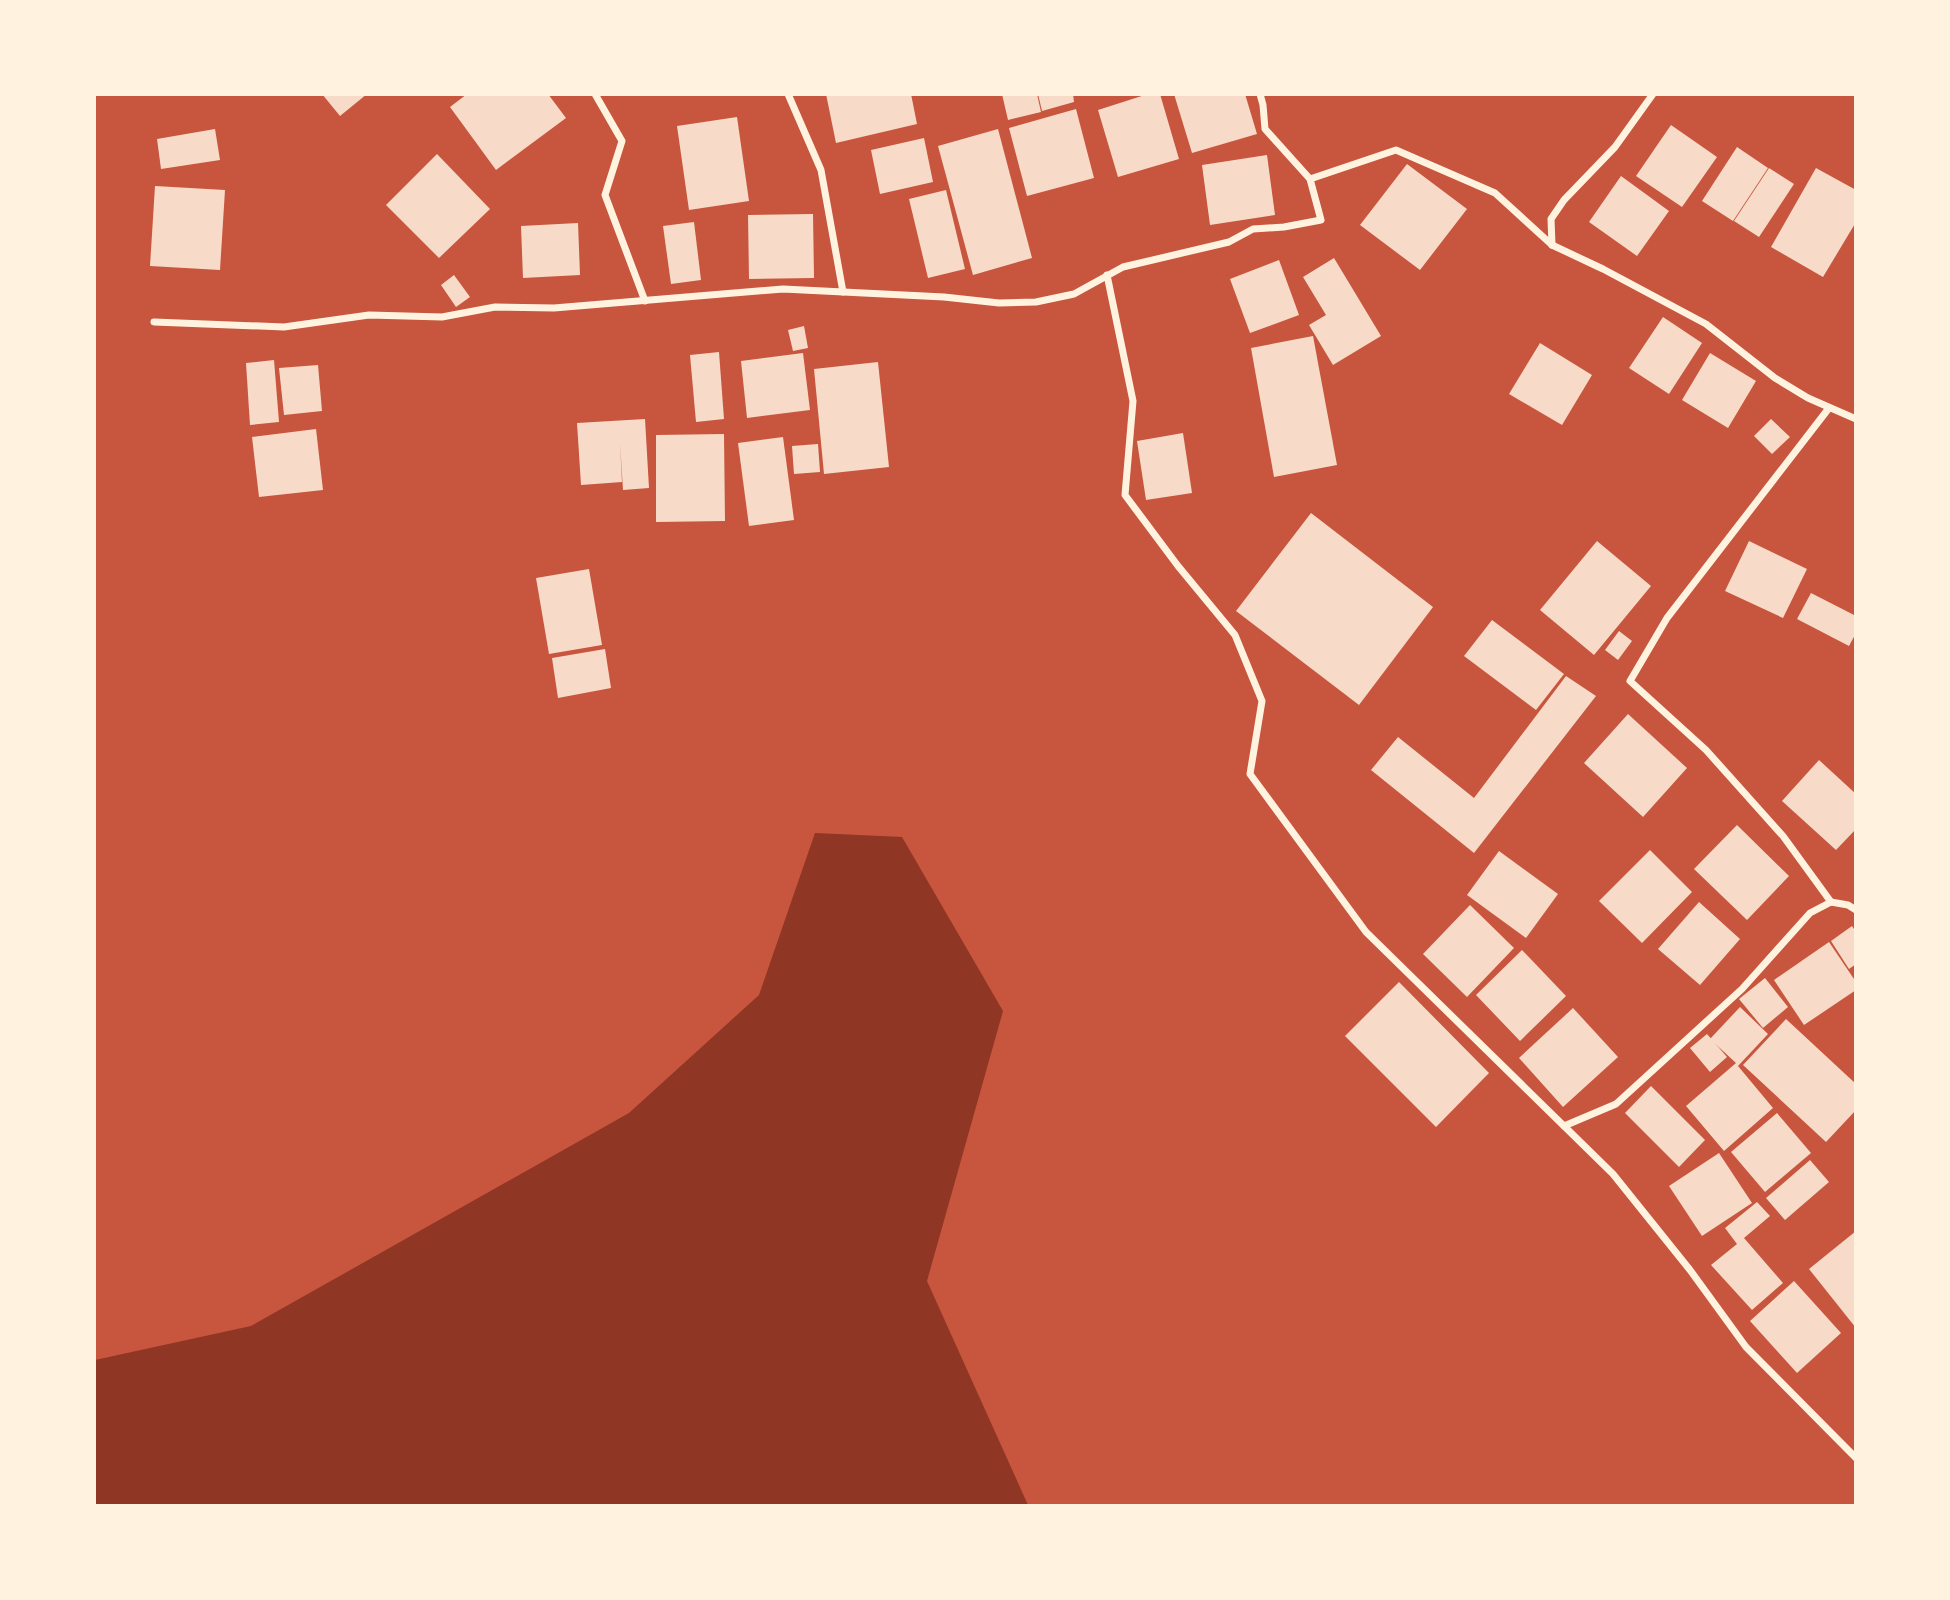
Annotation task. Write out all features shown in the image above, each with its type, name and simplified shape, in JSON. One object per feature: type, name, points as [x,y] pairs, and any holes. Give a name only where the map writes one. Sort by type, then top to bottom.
[{"type":"street","points":[[595,94],[622,141],[605,195],[646,301]]},
{"type":"street","points":[[788,94],[821,170],[844,292]]},
{"type":"street","points":[[154,322],[284,327],[369,315],[442,317],[495,307],[554,308],[783,289],[944,297],[999,303],[1036,302],[1074,294],[1133,264],[1229,242],[1253,229],[1321,220],[1310,179],[1265,129],[1260,94]]},
{"type":"street","points":[[1552,245],[1551,219],[1564,200],[1615,147],[1653,94]]},
{"type":"street","points":[[1310,179],[1396,150],[1495,193],[1552,245],[1706,324],[1775,379],[1856,419]]},
{"type":"street","points":[[1107,275],[1133,401],[1125,495],[1178,566],[1235,635],[1262,701],[1250,774],[1366,932],[1613,1174],[1690,1270],[1746,1347],[1856,1458]]},
{"type":"street","points":[[1829,408],[1667,618],[1629,681],[1706,750],[1783,836],[1831,902]]},
{"type":"street","points":[[1564,1126],[1615,1104],[1742,989],[1810,913],[1831,902],[1848,905],[1856,910]]},
{"type":"shaded area","points":[[815,833],[902,837],[1003,1011],[927,1281],[1028,1505],[95,1505],[95,1360],[251,1326],[629,1113],[759,995]]},
{"type":"building","points":[[322,94],[367,94],[340,116]]},
{"type":"building","points":[[467,94],[548,94],[566,118],[496,170],[450,107]]},
{"type":"building","points":[[826,94],[911,94],[917,124],[836,143]]},
{"type":"building","points":[[1002,94],[1037,94],[1041,112],[1008,120]]},
{"type":"building","points":[[1038,94],[1073,94],[1074,102],[1042,111]]},
{"type":"building","points":[[1148,94],[1160,94],[1179,159],[1118,177],[1098,110]]},
{"type":"building","points":[[1174,94],[1245,94],[1257,134],[1192,153]]},
{"type":"building","points":[[1076,109],[1094,178],[1027,196],[1009,128]]},
{"type":"building","points":[[737,117],[749,201],[689,210],[677,126]]},
{"type":"building","points":[[1671,125],[1717,157],[1682,207],[1636,176]]},
{"type":"building","points":[[215,129],[220,160],[161,169],[157,139]]},
{"type":"building","points":[[998,129],[1032,258],[973,275],[938,146]]},
{"type":"building","points":[[924,138],[933,182],[880,194],[871,150]]},
{"type":"building","points":[[1737,147],[1768,168],[1733,221],[1702,201]]},
{"type":"building","points":[[437,154],[490,209],[439,258],[386,205]]},
{"type":"building","points":[[1267,155],[1275,215],[1210,225],[1202,165]]},
{"type":"building","points":[[1407,164],[1467,209],[1420,270],[1360,225]]},
{"type":"building","points":[[1769,168],[1794,184],[1759,237],[1734,221]]},
{"type":"building","points":[[1816,168],[1856,190],[1856,222],[1823,277],[1771,247]]},
{"type":"building","points":[[1621,176],[1669,211],[1637,256],[1589,222]]},
{"type":"building","points":[[155,186],[225,190],[220,270],[150,266]]},
{"type":"building","points":[[946,190],[965,269],[928,278],[909,199]]},
{"type":"building","points":[[813,214],[814,278],[749,279],[748,215]]},
{"type":"building","points":[[694,222],[701,280],[671,284],[663,226]]},
{"type":"building","points":[[578,223],[580,275],[523,278],[521,226]]},
{"type":"building","points":[[1334,258],[1381,336],[1333,365],[1309,325],[1326,315],[1303,277]]},
{"type":"building","points":[[1279,260],[1299,315],[1250,333],[1230,279]]},
{"type":"building","points":[[454,275],[470,297],[456,307],[441,285]]},
{"type":"building","points":[[1663,317],[1702,343],[1669,394],[1629,368]]},
{"type":"building","points":[[804,326],[808,348],[793,351],[788,330]]},
{"type":"building","points":[[1313,336],[1337,465],[1274,477],[1251,348]]},
{"type":"building","points":[[1540,343],[1592,375],[1562,425],[1509,394]]},
{"type":"building","points":[[719,352],[724,419],[696,422],[690,355]]},
{"type":"building","points":[[803,353],[810,410],[747,418],[741,361]]},
{"type":"building","points":[[1710,353],[1756,381],[1728,428],[1682,400]]},
{"type":"building","points":[[274,360],[279,422],[250,425],[246,363]]},
{"type":"building","points":[[878,362],[889,467],[824,474],[814,369]]},
{"type":"building","points":[[318,365],[322,411],[284,415],[279,368]]},
{"type":"building","points":[[645,419],[649,488],[623,490],[620,443],[622,482],[581,485],[577,423]]},
{"type":"building","points":[[1771,419],[1790,437],[1772,454],[1754,436]]},
{"type":"building","points":[[316,429],[323,490],[259,497],[252,437]]},
{"type":"building","points":[[1183,433],[1192,493],[1146,500],[1137,441]]},
{"type":"building","points":[[724,434],[725,521],[656,522],[656,435]]},
{"type":"building","points":[[783,437],[794,520],[749,526],[738,443]]},
{"type":"building","points":[[818,444],[820,472],[794,474],[792,446]]},
{"type":"building","points":[[1311,513],[1433,607],[1359,705],[1236,611]]},
{"type":"building","points":[[1597,541],[1651,586],[1594,655],[1540,610]]},
{"type":"building","points":[[1749,541],[1807,569],[1783,618],[1725,591]]},
{"type":"building","points":[[589,569],[602,645],[549,654],[536,578]]},
{"type":"building","points":[[1811,593],[1856,616],[1856,633],[1849,646],[1797,619]]},
{"type":"building","points":[[1492,620],[1564,674],[1536,710],[1464,656]]},
{"type":"building","points":[[1619,631],[1632,641],[1618,660],[1605,650]]},
{"type":"building","points":[[605,649],[611,688],[558,698],[552,658]]},
{"type":"building","points":[[1566,676],[1596,696],[1474,853],[1371,770],[1398,737],[1474,798]]},
{"type":"building","points":[[1628,714],[1687,768],[1643,817],[1584,763]]},
{"type":"building","points":[[1819,760],[1856,794],[1856,829],[1836,850],[1782,801]]},
{"type":"building","points":[[1737,825],[1789,876],[1747,920],[1694,869]]},
{"type":"building","points":[[1650,850],[1692,892],[1642,943],[1599,901]]},
{"type":"building","points":[[1499,851],[1558,894],[1526,938],[1467,895]]},
{"type":"building","points":[[1699,902],[1740,939],[1700,985],[1658,949]]},
{"type":"building","points":[[1470,905],[1514,948],[1467,997],[1423,954]]},
{"type":"building","points":[[1852,926],[1856,932],[1856,964],[1849,969],[1831,941]]},
{"type":"building","points":[[1829,942],[1856,982],[1856,990],[1804,1025],[1774,980]]},
{"type":"building","points":[[1522,950],[1566,996],[1520,1041],[1476,995]]},
{"type":"building","points":[[1765,978],[1788,1007],[1763,1028],[1739,999]]},
{"type":"building","points":[[1399,982],[1489,1073],[1436,1127],[1345,1036]]},
{"type":"building","points":[[1740,1007],[1768,1034],[1738,1066],[1773,1108],[1724,1151],[1686,1106],[1736,1063],[1710,1039]]},
{"type":"building","points":[[1573,1008],[1618,1057],[1563,1107],[1519,1058]]},
{"type":"building","points":[[1786,1019],[1856,1084],[1856,1110],[1826,1142],[1743,1065]]},
{"type":"building","points":[[1707,1034],[1727,1057],[1710,1072],[1690,1048]]},
{"type":"building","points":[[1651,1086],[1705,1140],[1679,1167],[1625,1113]]},
{"type":"building","points":[[1777,1113],[1811,1153],[1765,1192],[1731,1152]]},
{"type":"building","points":[[1719,1153],[1752,1203],[1702,1236],[1669,1186]]},
{"type":"building","points":[[1810,1160],[1829,1182],[1785,1220],[1766,1198]]},
{"type":"building","points":[[1757,1202],[1770,1216],[1744,1238],[1783,1283],[1752,1310],[1711,1265],[1737,1244],[1725,1228]]},
{"type":"building","points":[[1856,1231],[1856,1328],[1809,1269]]},
{"type":"building","points":[[1794,1281],[1841,1333],[1797,1373],[1750,1321]]}]
